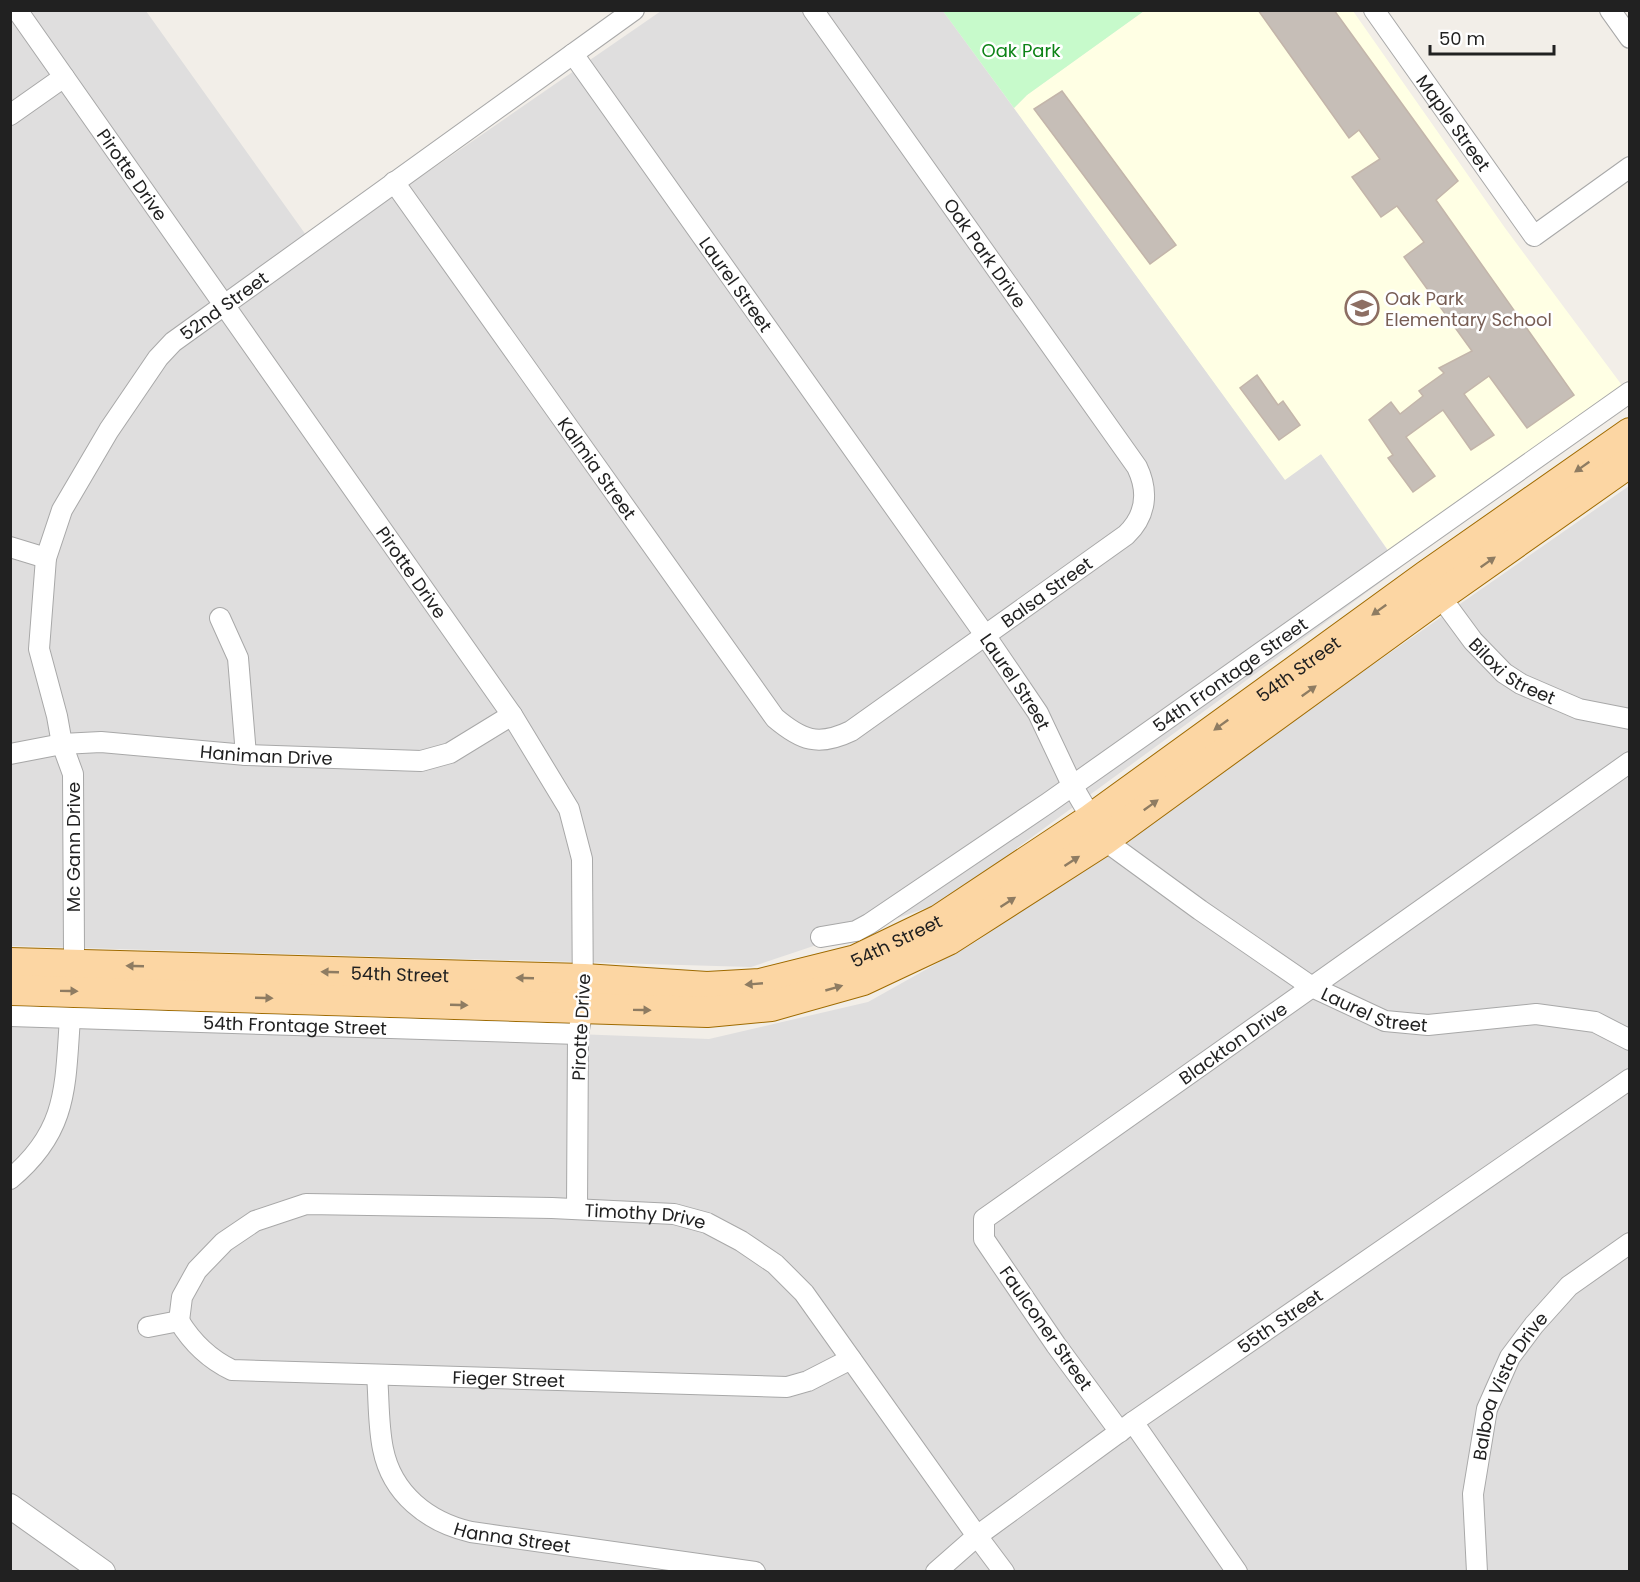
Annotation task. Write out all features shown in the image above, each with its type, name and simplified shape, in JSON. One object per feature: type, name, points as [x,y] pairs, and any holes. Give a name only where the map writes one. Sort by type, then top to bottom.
[{"type":"main road","name":"54th Street","points":[[10,990],[581,1022],[771,1006],[863,980],[948,940],[1097,829],[1433,586],[1629,433]]},
{"type":"main road","name":"54th Street","points":[[1433,586],[1629,462]]},
{"type":"main road","name":"54th Street","points":[[10,963],[584,979],[707,987],[760,984],[856,960],[939,921],[1097,829]]},
{"type":"street","name":"Pirotte Drive","points":[[17,10],[512,714],[569,809],[582,859],[584,979],[577,1209]]},
{"type":"street","name":"52nd Street","points":[[62,744],[39,649],[46,558],[62,510],[109,430],[158,358],[173,342],[634,10]]},
{"type":"street","name":"Oak Park Drive","points":[[813,10],[1137,467],[1142,478],[1144,501]]},
{"type":"street","name":"Maple Street","points":[[1374,10],[1534,236],[1629,167]]},
{"type":"street","points":[[1610,10],[1629,38]]},
{"type":"street","name":"Laurel Street","points":[[573,54],[1038,713],[1072,785],[1097,829],[1200,910],[1312,987],[1385,1021],[1428,1025],[1536,1014],[1594,1022],[1629,1040]]},
{"type":"street","points":[[10,115],[64,77]]},
{"type":"street","name":"Kalmia Street","points":[[394,182],[775,718],[794,733],[812,740]]},
{"type":"street","name":"54th Frontage Street","points":[[821,937],[856,931],[869,924],[1072,785],[1629,392]]},
{"type":"street","name":"Balsa Street","points":[[812,740],[833,738],[851,731],[1126,536],[1139,520],[1144,501]]},
{"type":"street","points":[[10,547],[46,558]]},
{"type":"street","name":"Biloxi Street","points":[[1433,586],[1473,641],[1504,673],[1521,684],[1579,709],[1629,719]]},
{"type":"street","points":[[220,618],[238,658],[246,755]]},
{"type":"street","name":"Haniman Drive","points":[[10,753],[62,744],[101,742],[246,755],[421,762],[450,753],[512,714]]},
{"type":"street","name":"Mc Gann Drive","points":[[62,744],[73,774],[74,952]]},
{"type":"street","name":"Blackton Drive","points":[[984,1219],[1629,762]]},
{"type":"street","name":"54th Frontage Street","points":[[10,1016],[581,1022]]},
{"type":"street","points":[[10,1179],[40,1149],[60,1110],[65,1093],[70,1018]]},
{"type":"street","name":"55th Street","points":[[936,1572],[977,1536],[1126,1427],[1629,1079]]},
{"type":"street","name":"Timothy Drive","points":[[179,1321],[183,1297],[197,1270],[224,1242],[255,1221],[306,1204],[577,1209],[674,1214],[707,1223],[741,1240],[775,1264],[800,1287],[1004,1572]]},
{"type":"street","name":"Faulconer Street","points":[[984,1219],[984,1239],[1056,1345],[1126,1427],[1237,1572]]},
{"type":"street","name":"Balboa Vista Drive","points":[[1477,1572],[1473,1494],[1486,1409],[1510,1357],[1534,1324],[1569,1286],[1629,1244]]},
{"type":"street","points":[[148,1327],[179,1321]]},
{"type":"street","name":"Fieger Street","points":[[179,1321],[196,1346],[232,1370],[787,1387],[808,1381],[851,1359]]},
{"type":"street","name":"Hanna Street","points":[[377,1375],[381,1433],[388,1465],[400,1487],[415,1506],[442,1523],[471,1532],[755,1572]]},
{"type":"street","points":[[10,1506],[103,1572]]},
{"type":"shaded area","points":[[11,11],[146,11],[316,249],[661,11],[943,11],[1285,479],[1321,454],[1400,568],[942,903],[751,967],[11,946]]},
{"type":"shaded area","name":"Oak Park Elementary School","points":[[1144,11],[1353,11],[1505,228],[1624,388],[1390,553],[1321,454],[1285,480],[1014,108],[1027,95]]},
{"type":"shaded area","points":[[1629,486],[1629,1571],[11,1572],[11,1013],[709,1039],[868,1002],[977,941]]},
{"type":"green space","name":"Oak Park","points":[[943,11],[1144,11],[1027,95],[1014,108]]},
{"type":"building","points":[[1258,10],[1334,10],[1458,181],[1436,200],[1574,395],[1527,428],[1489,376],[1464,394],[1494,435],[1471,450],[1443,410],[1406,437],[1435,476],[1413,492],[1388,458],[1393,455],[1369,420],[1391,402],[1400,414],[1423,396],[1419,391],[1444,373],[1439,368],[1472,351],[1404,257],[1424,242],[1397,206],[1381,217],[1352,177],[1380,159],[1359,130],[1349,138]]},
{"type":"building","points":[[1062,91],[1176,245],[1150,264],[1034,109]]},
{"type":"building","points":[[1257,375],[1278,405],[1283,401],[1300,425],[1279,440],[1240,388]]},
{"type":"place","name":"Oak Park Elementary School","points":[[1362,308]]}]
